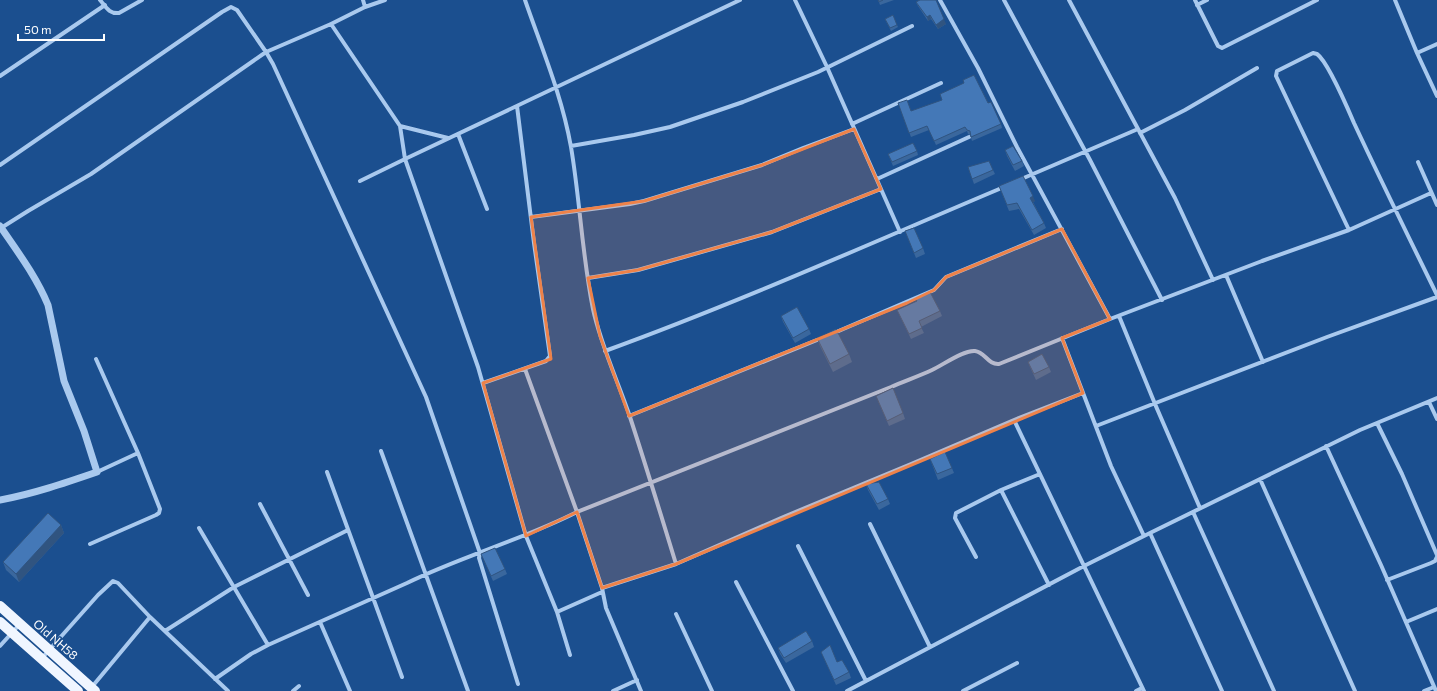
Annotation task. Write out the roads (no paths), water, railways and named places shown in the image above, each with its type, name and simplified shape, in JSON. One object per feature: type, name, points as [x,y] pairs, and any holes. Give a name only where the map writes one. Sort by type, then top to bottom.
[{"type":"main road","name":"Old NH58","points":[[0,606],[92,690]]},
{"type":"main road","name":"Old NH58","points":[[0,622],[78,691]]},
{"type":"street","points":[[100,0],[112,13],[119,13],[142,0]]},
{"type":"street","points":[[363,0],[365,7]]},
{"type":"street","points":[[97,472],[84,431],[64,381],[48,305],[23,259],[1,227],[91,174],[266,52],[331,24],[365,7],[385,0]]},
{"type":"street","points":[[525,0],[561,103],[571,146],[593,308],[605,351],[629,416],[676,564]]},
{"type":"street","points":[[360,180],[740,0]]},
{"type":"street","points":[[795,0],[900,232]]},
{"type":"street","points":[[940,0],[978,68],[1110,319]]},
{"type":"street","points":[[1004,0],[1086,152],[1162,300]]},
{"type":"street","points":[[1069,0],[1175,198],[1213,280]]},
{"type":"street","points":[[1195,0],[1218,46],[1222,48],[1317,0]]},
{"type":"street","points":[[1197,5],[1207,0]]},
{"type":"street","points":[[1394,0],[1437,96]]},
{"type":"street","points":[[0,76],[104,5]]},
{"type":"street","points":[[0,166],[231,7],[237,10],[266,52],[277,71],[426,397],[480,553],[479,558],[518,684]]},
{"type":"street","points":[[331,24],[400,126],[406,159],[483,383],[526,536],[556,612],[570,655]]},
{"type":"street","points":[[571,146],[670,127],[743,102],[827,68],[912,26]]},
{"type":"street","points":[[1417,53],[1437,44]]},
{"type":"street","points":[[1096,426],[1437,296],[1323,60],[1317,54],[1313,53],[1277,71],[1276,76],[1349,230]]},
{"type":"street","points":[[605,351],[674,326],[1139,131],[1185,110],[1257,68]]},
{"type":"street","points":[[852,124],[941,84]]},
{"type":"street","points":[[483,383],[546,361],[550,356],[517,106]]},
{"type":"street","points":[[400,126],[448,138]]},
{"type":"street","points":[[531,217],[644,201],[762,165],[854,129]]},
{"type":"street","points":[[458,134],[486,209]]},
{"type":"street","points":[[877,179],[969,138]]},
{"type":"street","points":[[1418,162],[1437,205]]},
{"type":"street","points":[[588,278],[638,270],[772,232],[881,189]]},
{"type":"street","points":[[215,679],[251,654],[268,645],[425,574],[526,536],[577,512],[932,370],[965,353],[978,352],[991,363],[995,365],[999,364],[1110,319],[1349,230],[1431,193]]},
{"type":"street","points":[[629,416],[907,303],[934,290],[946,277],[1062,229]]},
{"type":"street","points":[[1226,275],[1263,362]]},
{"type":"street","points":[[1119,316],[1200,508]]},
{"type":"street","points":[[1062,338],[1111,466],[1144,536]]},
{"type":"street","points":[[90,544],[156,515],[160,511],[160,504],[96,359]]},
{"type":"street","points":[[525,369],[577,512],[602,590],[606,608],[641,691]]},
{"type":"street","points":[[556,612],[602,590],[676,564],[1014,420],[1083,393]]},
{"type":"street","points":[[846,691],[1084,566],[1200,508],[1326,446],[1437,398]]},
{"type":"street","points":[[1429,402],[1437,419]]},
{"type":"street","points":[[1014,420],[1143,690],[1136,691]]},
{"type":"street","points":[[1377,423],[1402,474],[1437,556],[1431,563],[1388,580]]},
{"type":"street","points":[[1326,446],[1388,580],[1435,689],[1424,691]]},
{"type":"street","points":[[381,451],[468,691]]},
{"type":"street","points":[[0,500],[46,489],[97,472],[138,453]]},
{"type":"street","points":[[327,472],[402,677]]},
{"type":"street","points":[[976,556],[955,515],[959,511],[1001,490],[1040,474]]},
{"type":"street","points":[[1260,479],[1355,691]]},
{"type":"street","points":[[1001,490],[1049,585]]},
{"type":"street","points":[[260,504],[308,595]]},
{"type":"street","points":[[1193,512],[1274,691]]},
{"type":"street","points":[[870,524],[930,647]]},
{"type":"street","points":[[199,528],[268,645]]},
{"type":"street","points":[[165,631],[234,587],[289,558],[348,530]]},
{"type":"street","points":[[1150,533],[1222,691]]},
{"type":"street","points":[[798,546],[866,681]]},
{"type":"street","points":[[42,658],[98,594],[113,582],[121,586],[150,618],[228,691]]},
{"type":"street","points":[[736,582],[793,691]]},
{"type":"street","points":[[1406,622],[1437,609]]},
{"type":"street","points":[[676,614],[712,691]]},
{"type":"street","points":[[92,690],[150,618]]},
{"type":"street","points":[[320,622],[350,691]]},
{"type":"street","points":[[0,646],[20,625]]},
{"type":"street","points":[[964,691],[1017,663]]},
{"type":"street","points":[[613,691],[636,680]]},
{"type":"street","points":[[293,691],[299,686]]}]
